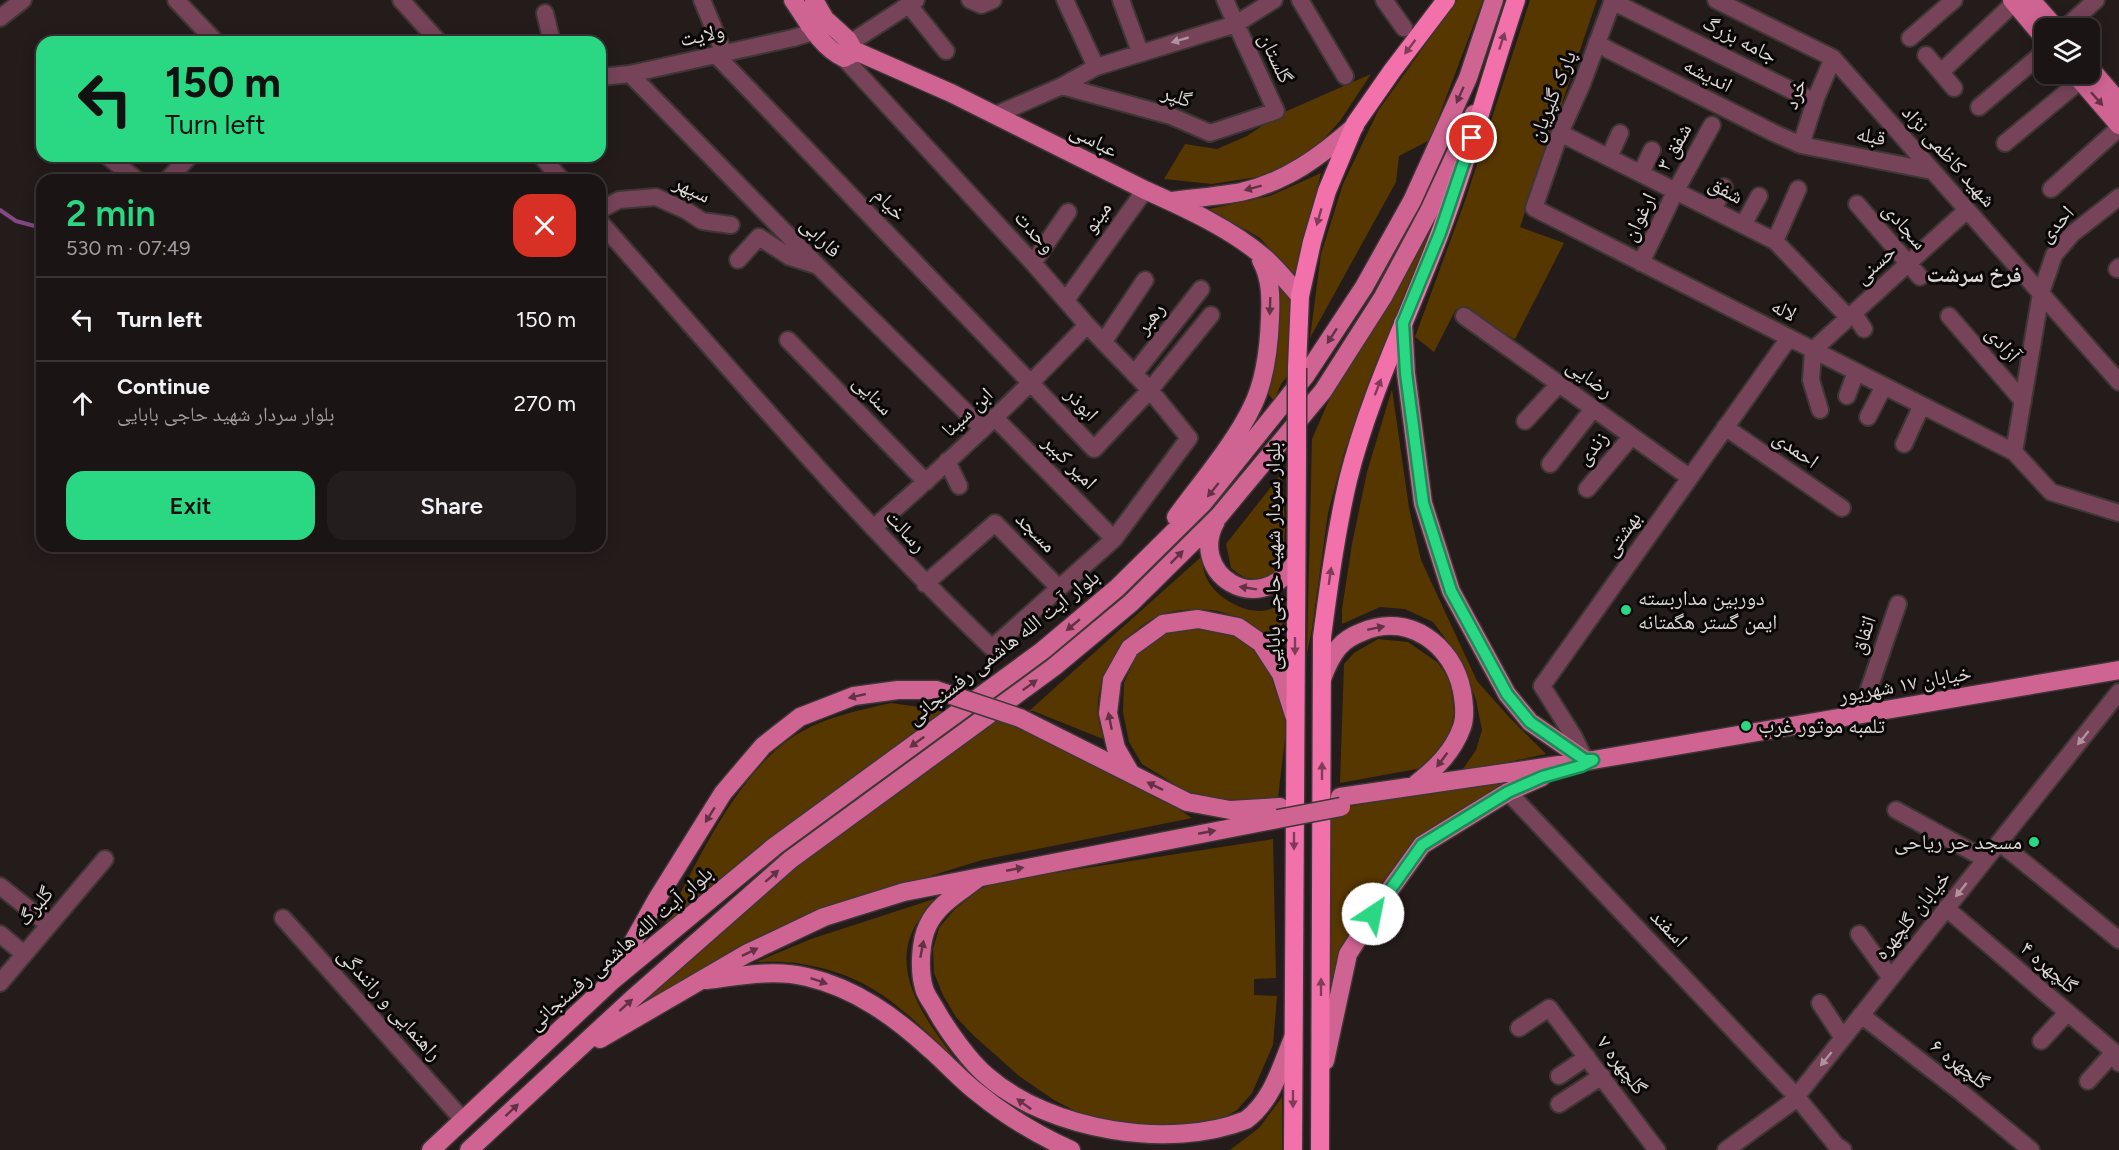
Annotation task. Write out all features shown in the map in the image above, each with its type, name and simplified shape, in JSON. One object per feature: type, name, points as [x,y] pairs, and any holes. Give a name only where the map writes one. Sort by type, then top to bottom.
[{"type":"highway","name":"بلوار سردار شهید حاجی بابایی","points":[[1293,1150],[1296,461],[1300,296],[1312,242],[1327,191],[1355,126],[1392,71],[1446,0]]},
{"type":"highway","name":"بلوار آیت الله هاشمی رفسنجانی","points":[[1488,82],[1516,0]]},
{"type":"highway","points":[[1320,1150],[1322,637],[1331,566],[1348,480],[1372,404],[1444,222],[1467,156],[1488,82]]},
{"type":"main road","points":[[793,0],[816,25],[848,50]]},
{"type":"main road","points":[[814,0],[816,25]]},
{"type":"main road","name":"بلوار آیت الله هاشمی رفسنجانی","points":[[431,1150],[613,980],[775,846],[1042,651],[1117,588],[1203,502],[1306,375],[1364,287],[1412,201],[1468,78],[1494,0]]},
{"type":"main road","points":[[2019,1],[2042,18]]},
{"type":"main road","points":[[2019,1],[2034,23]]},
{"type":"main road","name":"عباسی","points":[[848,50],[995,115],[1144,190],[1172,201],[1240,240],[1266,259],[1300,296]]},
{"type":"main road","name":"بلوار آیت الله هاشمی رفسنجانی","points":[[476,1144],[567,1058],[790,860],[1054,667],[1131,603],[1219,516],[1323,391],[1383,297],[1429,211],[1488,82]]},
{"type":"main road","points":[[2089,84],[2119,126]]},
{"type":"main road","points":[[2095,84],[2119,102]]},
{"type":"main road","points":[[1172,201],[1240,192],[1264,185],[1304,167],[1355,126]]},
{"type":"main road","points":[[1145,560],[1252,407],[1263,375],[1271,297],[1269,274],[1255,251]]},
{"type":"main road","points":[[1403,323],[1406,373],[1423,503],[1451,591],[1507,694],[1530,722],[1589,760]]},
{"type":"main road","points":[[1219,516],[1212,529],[1209,544],[1215,566],[1230,583],[1245,589],[1260,590],[1275,585],[1287,576],[1296,563]]},
{"type":"main road","points":[[1131,774],[1116,748],[1108,713],[1112,680],[1130,648],[1163,624],[1198,619],[1238,627],[1246,632],[1261,644],[1281,674],[1295,719]]},
{"type":"main road","points":[[1322,679],[1330,660],[1340,646],[1354,635],[1368,629],[1401,626],[1423,633],[1439,647],[1454,665],[1460,682],[1464,702],[1463,725],[1454,745],[1437,768],[1414,786]]},
{"type":"main road","name":"خیابان ۱۷ شهریور","points":[[1589,760],[2119,670]]},
{"type":"main road","points":[[613,980],[657,899],[723,793],[763,746],[800,717],[854,696],[898,690],[936,690],[1020,718],[1187,802],[1230,810],[1279,813]]},
{"type":"main road","points":[[1340,802],[1542,777],[1581,766],[1589,760]]},
{"type":"main road","points":[[567,1058],[746,954],[824,917],[904,892],[1414,786],[1589,760]]},
{"type":"main road","points":[[1321,1086],[1333,1018],[1348,954],[1379,904],[1422,845],[1508,792],[1542,777]]},
{"type":"main road","points":[[982,875],[941,906],[927,927],[920,960],[924,989],[946,1029],[986,1076],[1034,1110],[1082,1132],[1130,1144],[1178,1146],[1214,1139],[1247,1119],[1269,1095],[1293,1038]]},
{"type":"main road","points":[[699,981],[766,973],[806,976],[846,990],[884,1011],[930,1049],[977,1093],[1016,1122],[1071,1150]]},
{"type":"main road","points":[[464,1120],[476,1144]]},
{"type":"street","points":[[176,0],[210,36]]},
{"type":"street","points":[[401,0],[434,36]]},
{"type":"street","points":[[702,0],[720,54]]},
{"type":"street","points":[[970,0],[981,5],[993,0]]},
{"type":"street","points":[[1065,0],[1096,66]]},
{"type":"street","points":[[1121,0],[1140,52]]},
{"type":"street","name":"گلستان","points":[[1225,0],[1276,111]]},
{"type":"street","points":[[995,115],[1062,86],[1096,66],[1236,24],[1274,0]]},
{"type":"street","points":[[1300,0],[1345,76]]},
{"type":"street","points":[[1384,0],[1404,28]]},
{"type":"street","name":"شهید کاظمی نژاد","points":[[1716,0],[1833,58],[2119,382]]},
{"type":"street","points":[[1910,38],[1954,0]]},
{"type":"street","points":[[2076,18],[2096,0]]},
{"type":"street","points":[[0,18],[19,1]]},
{"type":"street","name":"پارک گلپریان","points":[[1534,208],[1560,133],[1582,84],[1612,1]]},
{"type":"street","name":"جامه بزرگ","points":[[1612,1],[1815,102]]},
{"type":"street","points":[[1941,72],[2019,1]]},
{"type":"street","points":[[848,50],[912,2],[946,51]]},
{"type":"street","points":[[545,14],[550,36]]},
{"type":"street","name":"ولایت","points":[[606,76],[630,74],[720,54],[816,25]]},
{"type":"street","name":"اندیشه","points":[[1597,42],[1801,145]]},
{"type":"street","name":"وحدت","points":[[848,50],[1087,325],[1150,390],[1189,438]]},
{"type":"street","name":"خیام","points":[[720,54],[1032,383]]},
{"type":"street","points":[[1926,55],[1954,88]]},
{"type":"street","name":"خرد","points":[[1801,145],[1833,58]]},
{"type":"street","points":[[1979,107],[2034,60]]},
{"type":"street","name":"فارابی","points":[[630,74],[818,266],[988,423]]},
{"type":"street","points":[[2005,144],[2071,84]]},
{"type":"street","name":"گلپر","points":[[1062,86],[1171,116],[1210,133],[1276,111]]},
{"type":"street","name":"شفق ۳","points":[[1676,190],[1712,125]]},
{"type":"street","points":[[2051,189],[2119,126]]},
{"type":"street","name":"شفق","points":[[1560,133],[1775,241],[1864,329]]},
{"type":"street","points":[[1609,157],[1620,133]]},
{"type":"street","name":"قبله","points":[[1801,145],[1932,171]]},
{"type":"street","points":[[1641,173],[1652,150]]},
{"type":"street","points":[[114,162],[130,174]]},
{"type":"street","points":[[173,174],[184,162]]},
{"type":"street","points":[[546,162],[557,174]]},
{"type":"street","points":[[1714,209],[1724,187]]},
{"type":"street","points":[[1775,241],[1798,189]]},
{"type":"street","name":"مینو","points":[[1066,300],[1144,190]]},
{"type":"street","name":"ارغوان","points":[[1641,263],[1676,190]]},
{"type":"street","points":[[1743,225],[1759,196]]},
{"type":"street","name":"سپهر","points":[[606,207],[619,200],[656,197],[687,211],[702,221],[731,225]]},
{"type":"street","name":"احدی","points":[[2041,293],[2054,255],[2072,234],[2119,197]]},
{"type":"street","name":"سجادی","points":[[1857,204],[1920,277]]},
{"type":"street","name":"لاله","points":[[1534,208],[2014,452]]},
{"type":"street","name":"حسنی","points":[[1813,350],[1967,210]]},
{"type":"street","points":[[1033,263],[1068,212]]},
{"type":"street","name":"رسالت","points":[[606,229],[873,528],[925,584],[992,648],[1114,538],[1189,438]]},
{"type":"street","points":[[738,260],[759,237],[790,257],[818,266]]},
{"type":"street","points":[[1104,341],[1145,280]]},
{"type":"street","name":"رهبر","points":[[1134,374],[1201,290]]},
{"type":"street","name":"آزادی","points":[[2014,452],[2041,293]]},
{"type":"street","points":[[1150,390],[1211,315]]},
{"type":"street","name":"رضایی","points":[[1464,316],[1689,477]]},
{"type":"street","name":"آزادی","points":[[1949,316],[2023,401]]},
{"type":"street","name":"ابن سینا","points":[[873,528],[1032,383],[1087,325]]},
{"type":"street","name":"بهشتی","points":[[1589,760],[1542,686],[1789,338]]},
{"type":"street","name":"سنایی","points":[[788,340],[926,482]]},
{"type":"street","points":[[1813,350],[1810,380],[1820,410]]},
{"type":"street","points":[[1846,396],[1856,372]]},
{"type":"street","name":"ابوذر","points":[[1032,383],[1094,449],[1150,390]]},
{"type":"street","points":[[1525,420],[1560,384]]},
{"type":"street","points":[[1868,417],[1884,386]]},
{"type":"street","points":[[1904,444],[1922,405]]},
{"type":"street","points":[[1550,464],[1593,409]]},
{"type":"street","name":"امیر کبیر","points":[[988,423],[1114,538]]},
{"type":"street","name":"احمدی","points":[[1725,427],[1842,508]]},
{"type":"street","name":"زندی","points":[[1587,489],[1632,436]]},
{"type":"street","points":[[2014,452],[2051,492],[2119,513]]},
{"type":"street","points":[[947,461],[959,486]]},
{"type":"street","name":"مسجد","points":[[925,584],[995,523],[1059,588]]},
{"type":"street","name":"اتفاق","points":[[1860,715],[1898,604]]},
{"type":"street","name":"خیابان گلچهره","points":[[1726,1150],[1792,1102],[2119,692]]},
{"type":"street","name":"اسفند","points":[[1508,792],[1796,1096],[1836,1145],[1843,1150]]},
{"type":"street","points":[[1896,810],[1985,859]]},
{"type":"street","points":[[1999,842],[2119,940]]},
{"type":"street","name":"گلبرگ","points":[[1,981],[105,859]]},
{"type":"street","points":[[0,886],[49,925]]},
{"type":"street","name":"گلچهره ۴","points":[[1946,908],[2117,1057]]},
{"type":"street","name":"راهنمایی و رانندگی","points":[[283,918],[464,1120]]},
{"type":"street","points":[[0,934],[24,954]]},
{"type":"street","points":[[1859,934],[1891,978]]},
{"type":"street","points":[[1820,1002],[1843,1038]]},
{"type":"street","name":"گلچهره ۷","points":[[1519,1028],[1549,1008],[1657,1150]]},
{"type":"street","points":[[2041,1041],[2067,1013]]},
{"type":"street","name":"گلچهره ۶","points":[[1861,1015],[2031,1150]]},
{"type":"street","points":[[1558,1076],[1587,1057]]},
{"type":"street","points":[[2088,1081],[2117,1057]]},
{"type":"street","points":[[1559,1104],[1602,1076]]},
{"type":"street","points":[[1742,1138],[1755,1150]]},
{"type":"shaded area","points":[[1457,0],[1483,0],[1430,140],[1399,156],[1396,182],[1310,338],[1321,254],[1343,184],[1378,111]]},
{"type":"shaded area","points":[[1530,0],[1597,0],[1520,227],[1564,243],[1515,339],[1456,309],[1434,352],[1415,337],[1466,198]]},
{"type":"shaded area","points":[[1371,74],[1340,121],[1313,151],[1264,176],[1212,184],[1164,179],[1185,144],[1217,149],[1247,136],[1280,114]]},
{"type":"shaded area","points":[[1321,173],[1295,278],[1260,238],[1209,209],[1270,196]]},
{"type":"shaded area","points":[[1457,176],[1345,450],[1328,513],[1307,653],[1312,439],[1333,391],[1402,281]]},
{"type":"shaded area","points":[[1280,286],[1293,305],[1290,373],[1281,384],[1274,401],[1266,391],[1277,339]]},
{"type":"shaded area","points":[[1392,389],[1409,508],[1421,560],[1477,681],[1546,754],[1461,772],[1476,750],[1482,730],[1476,700],[1460,658],[1433,622],[1405,609],[1380,607],[1342,624],[1342,609],[1352,544],[1367,472]]},
{"type":"shaded area","points":[[1282,473],[1285,539],[1281,564],[1277,572],[1269,577],[1248,579],[1231,568],[1226,544]]},
{"type":"shaded area","points":[[1201,557],[1210,584],[1229,602],[1247,609],[1265,611],[1284,598],[1281,657],[1265,635],[1240,618],[1211,610],[1173,612],[1158,616],[1141,627],[1120,648],[1112,661],[1100,688],[1098,702],[1098,716],[1103,739],[1029,711]]},
{"type":"shaded area","points":[[1196,626],[1235,635],[1253,648],[1275,677],[1287,721],[1278,798],[1202,801],[1142,764],[1129,742],[1123,712],[1124,683],[1137,654],[1166,631]]},
{"type":"shaded area","points":[[1378,639],[1408,642],[1437,662],[1448,677],[1452,694],[1454,713],[1450,734],[1433,766],[1340,783],[1344,664],[1354,653]]},
{"type":"shaded area","points":[[891,703],[948,711],[769,839],[661,931],[720,821],[757,769],[778,748],[811,726],[845,714]]},
{"type":"shaded area","points":[[995,712],[1129,777],[1192,818],[982,860],[821,910],[636,1013],[620,1013],[792,862]]},
{"type":"shaded area","points":[[1517,778],[1429,838],[1353,937],[1327,1071],[1323,811]]},
{"type":"shaded area","points":[[1273,839],[1276,978],[1254,979],[1254,995],[1277,996],[1273,1045],[1252,1093],[1237,1110],[1220,1120],[1160,1132],[1081,1114],[1054,1100],[1019,1076],[956,1017],[943,995],[934,973],[933,949],[939,928],[954,910],[980,889],[1001,881]]},
{"type":"shaded area","points":[[934,899],[915,926],[908,944],[906,962],[915,997],[934,1030],[956,1060],[921,1026],[887,998],[850,977],[796,963],[756,962],[811,939]]},
{"type":"shaded area","points":[[1282,1097],[1282,1150],[1230,1150],[1259,1128]]},
{"type":"waterway","points":[[0,210],[16,221],[36,226]]},
{"type":"place","name":"دوربین مداربسته ایمن گستر هگمتانه","points":[[1626,610]]},
{"type":"place","name":"تلمبه موتور غرب","points":[[1746,726]]},
{"type":"place","name":"مسجد حر ریاحی","points":[[2034,842]]},
{"type":"district","name":"فرخ سرشت","points":[[1974,274]]},
{"type":"route","points":[[1373,914],[1422,845],[1508,792],[1542,777],[1581,766],[1593,760],[1585,760],[1530,722],[1507,694],[1451,591],[1423,503],[1406,373],[1403,323],[1440,233],[1472,138]]}]
